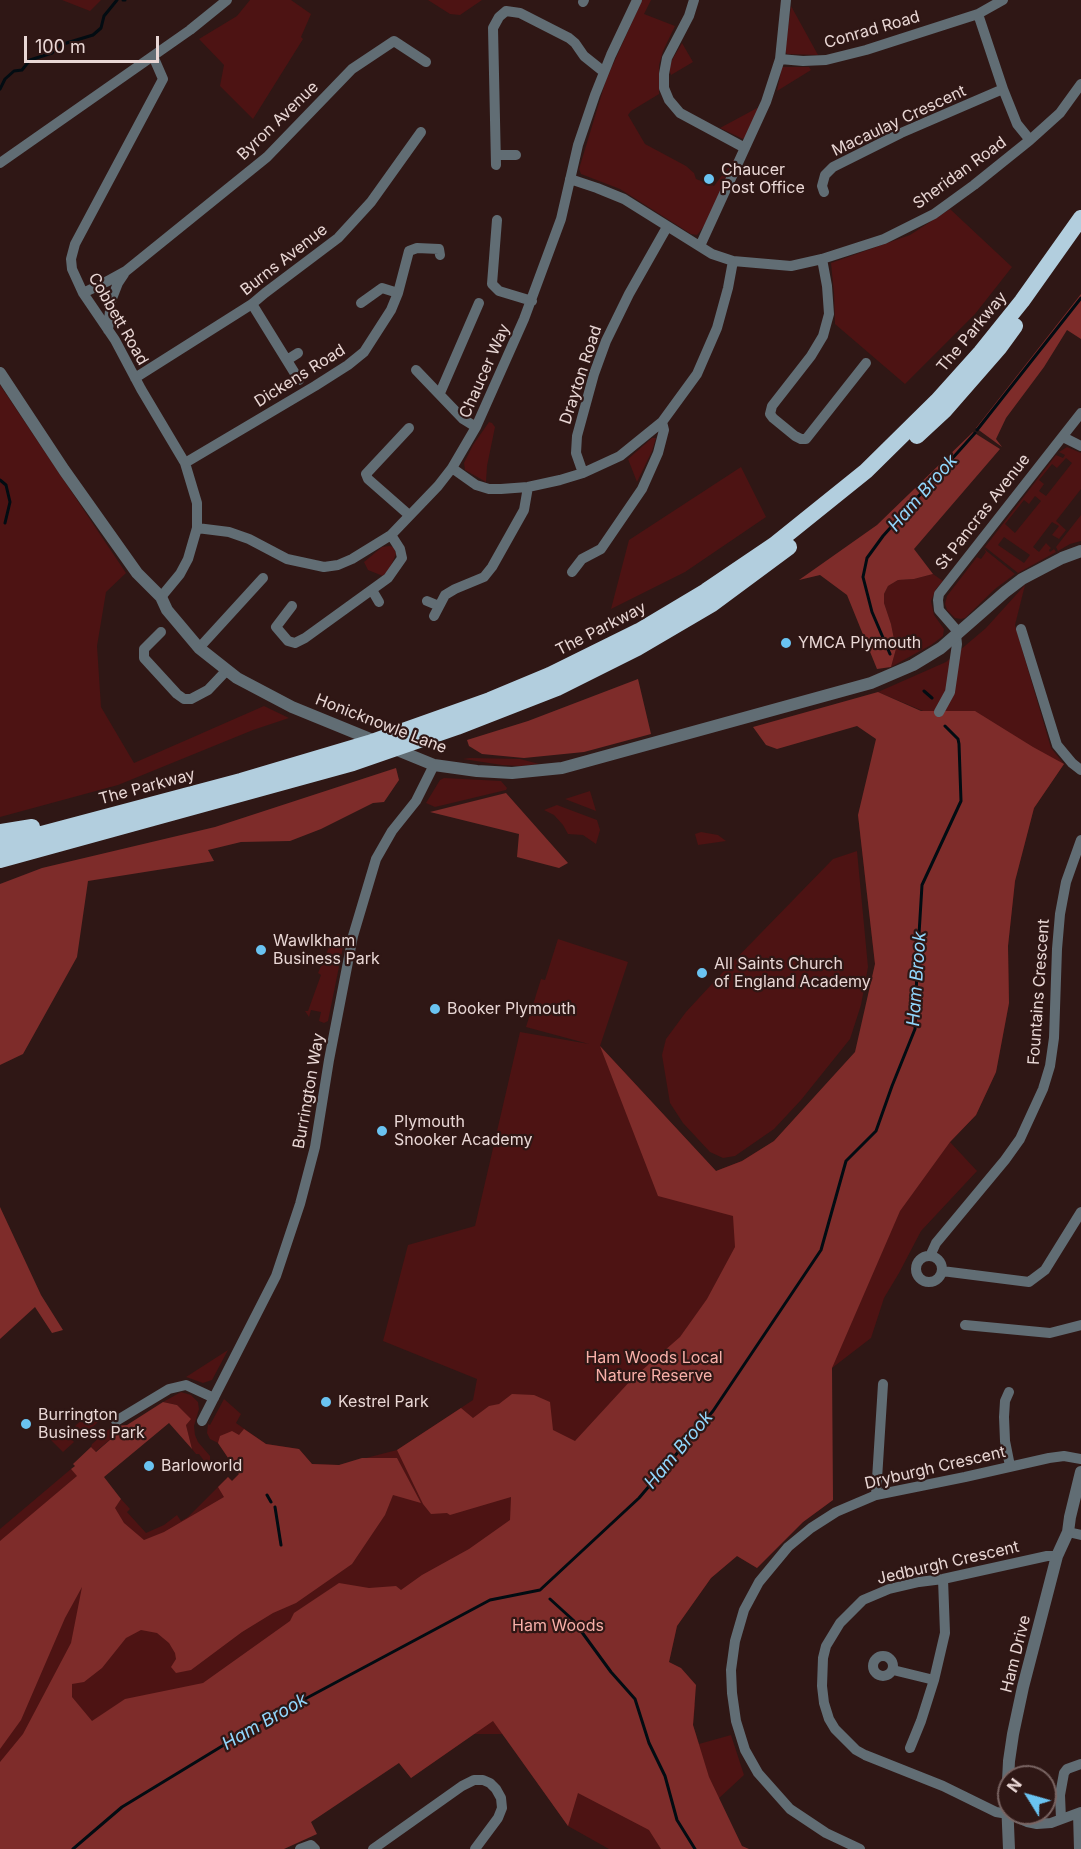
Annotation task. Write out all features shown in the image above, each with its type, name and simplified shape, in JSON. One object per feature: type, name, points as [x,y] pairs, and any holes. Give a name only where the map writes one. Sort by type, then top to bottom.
[{"type":"highway","name":"The Parkway","points":[[0,846],[241,781],[369,743],[490,700],[550,675],[629,636],[706,591],[774,545],[866,471],[981,352],[1022,301],[1081,218]]},
{"type":"highway","name":"The Parkway","points":[[0,860],[353,764],[458,728],[557,688],[637,648],[703,609],[783,552],[855,495],[944,411],[999,348],[1081,235]]},
{"type":"highway","points":[[0,832],[123,812]]},
{"type":"highway","points":[[0,867],[51,846]]},
{"type":"street","points":[[0,164],[208,17],[227,0]]},
{"type":"street","name":"Chaucer Way","points":[[197,528],[229,532],[249,539],[287,559],[324,567],[338,565],[391,535],[438,486],[452,468],[476,427],[531,301],[561,219],[578,145],[604,72],[637,0]]},
{"type":"street","points":[[694,0],[689,16],[667,58],[664,88],[669,100],[680,113],[745,148]]},
{"type":"street","points":[[700,246],[766,102],[780,59],[786,0]]},
{"type":"street","name":"Conrad Road","points":[[780,59],[826,60],[866,51],[978,14],[1003,0]]},
{"type":"street","points":[[516,155],[496,160],[494,28],[507,6],[570,38],[590,62],[604,72]]},
{"type":"street","points":[[978,14],[1017,124],[1030,140]]},
{"type":"street","name":"Byron Avenue","points":[[82,292],[126,271],[267,156],[352,69],[394,41],[426,62]]},
{"type":"street","name":"Cobbett Road","points":[[153,56],[163,79],[75,244],[71,259],[72,269],[82,292],[108,330],[185,463],[197,503],[197,528],[187,563],[161,597]]},
{"type":"street","name":"Sheridan Road","points":[[570,179],[624,199],[712,254],[733,261],[791,266],[822,259],[884,239],[934,214],[1030,140],[1060,113],[1081,84]]},
{"type":"street","name":"Macaulay Crescent","points":[[824,192],[822,186],[825,175],[833,168],[900,133],[1003,89]]},
{"type":"street","name":"Burns Avenue","points":[[135,378],[252,304],[338,238],[371,202],[421,132]]},
{"type":"street","points":[[497,220],[492,284],[499,291],[531,301]]},
{"type":"street","name":"Drayton Road","points":[[583,473],[576,453],[577,435],[594,374],[606,341],[629,294],[667,227]]},
{"type":"street","name":"Dickens Road","points":[[185,463],[315,386],[364,352],[391,310],[409,251],[417,248],[439,249],[440,255]]},
{"type":"street","points":[[822,259],[829,314],[823,336],[811,356],[772,406],[770,414],[795,436],[806,439],[866,363]]},
{"type":"street","points":[[452,468],[476,485],[489,489],[528,487],[583,473],[617,459],[662,422],[697,374],[717,328],[733,261]]},
{"type":"street","name":"Byron Avenue","points":[[108,330],[111,301],[117,283],[126,271]]},
{"type":"street","points":[[361,303],[382,288],[398,293]]},
{"type":"street","points":[[440,393],[479,303]]},
{"type":"street","points":[[252,304],[299,380]]},
{"type":"street","points":[[287,360],[298,353]]},
{"type":"street","points":[[416,370],[463,419],[476,427]]},
{"type":"street","name":"Honicknowle Lane","points":[[0,373],[64,470],[131,564],[161,597],[167,610],[199,648],[226,671],[292,707],[434,765],[512,773],[570,766],[871,683],[913,665],[941,648],[1005,591],[1022,579],[1062,558],[1081,551]]},
{"type":"street","name":"St Pancras Avenue","points":[[957,634],[939,610],[939,594],[1081,413]]},
{"type":"street","points":[[572,572],[582,559],[601,549],[642,489],[658,453],[664,430],[662,422]]},
{"type":"street","points":[[409,428],[366,474],[409,515]]},
{"type":"street","points":[[1063,437],[1081,446]]},
{"type":"street","points":[[427,601],[436,611],[445,595],[484,576],[492,567],[525,510],[528,487]]},
{"type":"street","points":[[292,606],[276,627],[288,641],[298,643],[388,578],[402,558],[400,549],[391,535]]},
{"type":"street","points":[[199,648],[263,578]]},
{"type":"street","points":[[372,590],[379,602]]},
{"type":"street","points":[[161,632],[144,650],[144,658],[184,699],[191,699],[208,690],[226,671]]},
{"type":"street","points":[[939,712],[950,692],[957,634]]},
{"type":"street","points":[[1026,634],[1057,745],[1081,770]]},
{"type":"street","name":"Burrington Way","points":[[202,1421],[280,1266],[307,1183],[353,936],[376,859],[392,831],[416,801],[434,765]]},
{"type":"street","name":"Fountains Crescent","points":[[930,1256],[936,1243],[1020,1139],[1043,1089],[1050,1066],[1054,1038],[1060,914],[1066,882],[1081,840]]},
{"type":"street","points":[[942,1271],[1029,1282],[1045,1270],[1081,1212]]},
{"type":"street","points":[[930,1256],[941,1263],[942,1271],[940,1277],[928,1282],[922,1280],[917,1274],[916,1266],[919,1260],[930,1256]]},
{"type":"street","points":[[965,1325],[1050,1333],[1081,1325]]},
{"type":"street","points":[[876,1495],[884,1384]]},
{"type":"street","points":[[116,1421],[175,1387],[186,1385],[214,1398]]},
{"type":"street","points":[[1009,1392],[1005,1401],[1004,1417],[1005,1441],[1010,1467]]},
{"type":"street","name":"Dryburgh Crescent","points":[[860,1849],[826,1833],[790,1809],[758,1773],[745,1750],[736,1721],[731,1670],[735,1641],[744,1610],[759,1582],[788,1547],[811,1528],[836,1512],[876,1495],[1064,1456],[1081,1459]]},
{"type":"street","name":"Ham Drive","points":[[1009,1765],[1023,1687],[1057,1556],[1068,1532],[1081,1472]]},
{"type":"street","points":[[1068,1532],[1081,1535]]},
{"type":"street","name":"Jedburgh Crescent","points":[[997,1812],[856,1750],[835,1729],[824,1703],[822,1672],[826,1646],[840,1623],[863,1600],[889,1589],[1047,1556],[1057,1556]]},
{"type":"street","points":[[910,1748],[934,1680],[945,1633],[943,1579]]},
{"type":"street","points":[[893,1670],[934,1680]]},
{"type":"street","points":[[1061,1819],[1060,1795],[1064,1773],[1067,1769],[1081,1764]]},
{"type":"street","points":[[373,1849],[449,1794],[474,1780],[483,1780],[496,1789],[501,1798],[502,1808],[498,1818],[475,1849]]},
{"type":"street","points":[[1079,1849],[1080,1812]]},
{"type":"street","name":"Jedburgh Crescent","points":[[1057,1821],[1080,1812]]},
{"type":"street","name":"Ham Drive","points":[[1008,1825],[1009,1849]]},
{"type":"street","points":[[300,1849],[310,1845],[315,1849]]},
{"type":"green space","points":[[62,0],[101,0],[90,11]]},
{"type":"green space","points":[[250,0],[291,0],[311,14],[301,37],[303,39],[253,119],[220,86],[224,65],[199,39],[237,16]]},
{"type":"green space","points":[[428,0],[482,0],[460,15],[450,14]]},
{"type":"green space","points":[[642,0],[651,0],[644,14],[675,26],[659,65],[659,94],[628,115],[645,144],[686,166],[694,173],[696,179],[714,186],[736,157],[710,219],[697,235],[691,234],[620,189],[581,174],[579,169],[606,80]]},
{"type":"green space","points":[[791,6],[818,55],[787,54],[785,51]]},
{"type":"green space","points":[[682,43],[693,62],[671,75],[669,69],[672,60]]},
{"type":"green space","points":[[782,67],[809,67],[811,70],[777,91]]},
{"type":"green space","points":[[759,107],[748,135],[743,139],[720,128]]},
{"type":"green space","points":[[950,209],[1012,267],[975,314],[905,384],[835,324],[831,263],[910,235]]},
{"type":"green space","points":[[1081,294],[1081,339],[1067,330],[1044,367],[1006,418],[996,439],[1002,447],[976,428]]},
{"type":"green space","points":[[0,385],[126,573],[106,592],[97,646],[101,707],[134,763],[264,706],[289,718],[253,730],[118,785],[0,817]]},
{"type":"green space","points":[[489,422],[495,427],[486,482],[465,470],[464,463]]},
{"type":"green space","points":[[973,432],[1000,449],[914,549],[933,574],[898,580],[888,586],[884,594],[884,603],[896,649],[891,667],[877,669],[847,595],[820,575],[799,580],[877,525]]},
{"type":"green space","points":[[652,438],[656,438],[652,451],[637,482],[628,459]]},
{"type":"green space","points":[[1067,447],[1081,453],[1081,489],[1056,521],[1066,530],[1059,539],[1052,535],[1059,526],[1052,522],[1033,547],[1039,552],[1046,543],[1051,548],[1050,552],[1054,549],[1056,552],[1018,573],[985,547],[1056,455],[1063,458],[1065,455],[1059,452]],"holes":[[[1066,458],[1072,463],[1046,496],[1039,491],[1044,484],[1039,480],[1052,464],[1057,468]],[[1035,496],[1041,501],[1015,533],[1005,524],[1024,500],[1029,504]],[[1004,537],[1030,555],[1024,563],[998,545]]]},
{"type":"green space","points":[[741,467],[766,517],[685,572],[611,609],[629,540]]},
{"type":"green space","points":[[1081,515],[1081,541],[1058,551],[1056,547]]},
{"type":"green space","points":[[382,547],[394,547],[396,554],[389,570],[383,576],[368,570],[364,562]]},
{"type":"green space","points":[[984,549],[1015,574],[995,589],[965,618],[955,618],[947,610],[945,604],[947,596],[977,557],[981,559],[986,552]]},
{"type":"green space","points":[[933,574],[943,581],[936,589],[931,601],[934,615],[944,629],[943,636],[891,667],[896,649],[884,603],[884,594],[888,586],[898,580]]},
{"type":"green space","name":"Ham Woods","points":[[1025,585],[1015,625],[1051,748],[1064,764],[1034,808],[1015,881],[1008,946],[1009,1003],[996,1072],[976,1115],[950,1142],[977,1171],[921,1231],[884,1298],[871,1338],[832,1368],[826,1448],[833,1500],[803,1522],[757,1568],[737,1556],[711,1578],[677,1626],[669,1662],[695,1705],[693,1725],[699,1744],[731,1735],[744,1775],[664,1849],[609,1849],[568,1826],[503,1734],[474,1734],[411,1778],[399,1763],[0,1849],[0,1529],[71,1469],[114,1508],[121,1499],[130,1509],[127,1512],[146,1533],[164,1525],[177,1515],[181,1521],[188,1517],[228,1477],[232,1481],[239,1474],[218,1443],[210,1439],[207,1433],[208,1424],[210,1425],[224,1399],[241,1414],[236,1423],[266,1444],[299,1449],[312,1464],[339,1465],[397,1450],[473,1400],[477,1379],[383,1341],[408,1245],[475,1226],[520,1032],[589,1044],[526,1027],[541,979],[545,980],[558,939],[628,962],[600,1046],[716,1171],[742,1161],[774,1141],[856,1052],[875,964],[858,815],[881,772],[923,711],[878,692],[946,662],[986,628]]},
{"type":"green space","points":[[638,679],[651,734],[584,752],[524,758],[482,754],[469,746],[467,740],[528,721]]},
{"type":"green space","name":"Ham Woods","points":[[878,692],[921,711],[975,711],[1064,764],[1034,808],[1015,881],[1008,946],[1009,1003],[996,1072],[976,1115],[950,1142],[900,1211],[832,1368],[833,1500],[803,1522],[757,1568],[737,1556],[711,1578],[677,1626],[669,1662],[681,1668],[696,1685],[693,1725],[709,1777],[742,1846],[749,1849],[661,1849],[649,1830],[578,1793],[568,1826],[493,1721],[411,1778],[399,1763],[311,1822],[317,1834],[284,1849],[0,1849],[0,1762],[23,1734],[71,1643],[82,1587],[65,1618],[21,1720],[0,1749],[0,1541],[77,1476],[71,1469],[75,1466],[73,1464],[91,1447],[96,1452],[118,1433],[116,1426],[127,1425],[163,1402],[177,1405],[191,1419],[186,1425],[192,1449],[169,1423],[104,1477],[121,1499],[115,1508],[124,1523],[144,1540],[164,1532],[224,1497],[218,1487],[228,1477],[232,1481],[239,1474],[218,1443],[220,1436],[232,1431],[239,1435],[244,1429],[266,1444],[299,1449],[312,1464],[339,1465],[362,1458],[397,1458],[421,1503],[393,1495],[385,1515],[352,1564],[296,1603],[273,1613],[242,1632],[191,1670],[176,1673],[171,1667],[176,1659],[175,1653],[169,1643],[157,1633],[141,1630],[126,1638],[102,1668],[84,1682],[72,1684],[72,1697],[92,1721],[125,1699],[203,1683],[290,1621],[294,1613],[339,1583],[369,1588],[396,1586],[401,1590],[422,1575],[469,1549],[510,1520],[511,1497],[450,1515],[447,1513],[431,1514],[423,1504],[397,1450],[461,1408],[473,1418],[489,1406],[499,1404],[512,1394],[534,1395],[550,1402],[553,1430],[575,1441],[632,1379],[680,1337],[707,1299],[735,1247],[733,1216],[658,1196],[600,1046],[716,1171],[742,1161],[774,1141],[855,1052],[875,964],[858,815],[876,739],[857,726],[777,749],[766,745],[753,727]]},
{"type":"green space","points":[[463,759],[520,759],[539,764],[502,765]]},
{"type":"green space","points":[[396,768],[399,780],[384,802],[373,803],[321,829],[290,841],[241,842],[208,850],[214,861],[88,881],[77,957],[23,1054],[0,1065],[0,884],[42,868],[215,827]]},
{"type":"green space","points":[[444,778],[501,781],[507,788],[435,807],[426,803],[440,780]]},
{"type":"green space","points":[[590,791],[596,811],[565,799]]},
{"type":"green space","points":[[506,793],[568,863],[559,868],[517,857],[519,834],[430,812]]},
{"type":"green space","points":[[557,805],[597,820],[600,830],[596,844],[583,835],[568,834],[554,815],[544,810]]},
{"type":"green space","points":[[701,832],[718,835],[726,841],[698,845],[695,834]]},
{"type":"green space","points":[[857,851],[868,967],[861,1005],[850,1039],[801,1100],[774,1129],[735,1156],[723,1158],[710,1152],[683,1123],[670,1103],[662,1055],[666,1039],[686,1012],[723,972],[833,859]]},
{"type":"green space","points":[[338,934],[345,937],[328,1021],[324,1023],[319,1021],[321,1012],[311,1010],[309,1017],[305,1011],[308,1011],[321,975],[318,973],[333,938]]},
{"type":"green space","points":[[0,1207],[41,1295],[63,1330],[52,1333],[35,1307],[0,1339]]},
{"type":"green space","points":[[228,1350],[212,1380],[203,1383],[186,1377]]},
{"type":"green space","points":[[181,1392],[191,1395],[198,1402],[199,1409],[194,1426],[195,1435],[210,1456],[208,1466],[192,1449],[186,1425],[177,1405],[163,1402]]},
{"type":"green space","points":[[90,1413],[98,1422],[84,1435],[75,1426]]},
{"type":"green space","points":[[116,1426],[118,1433],[95,1452],[91,1447],[92,1444]]},
{"type":"green space","points":[[62,1428],[74,1442],[63,1452],[51,1440],[53,1439],[51,1437]]},
{"type":"waterway","points":[[0,89],[5,79],[14,71],[22,70],[30,60],[52,53],[60,45],[93,35],[101,28],[104,16],[117,0]]},
{"type":"waterway","name":"Ham Brook","points":[[977,430],[1081,298]]},
{"type":"waterway","name":"Ham Brook","points":[[890,654],[872,612],[863,577],[867,558],[883,536],[975,433]]},
{"type":"waterway","points":[[0,480],[6,485],[10,502],[5,523]]},
{"type":"waterway","points":[[924,691],[932,698]]},
{"type":"waterway","name":"Ham Brook","points":[[73,1849],[122,1807],[260,1723],[490,1600],[540,1590],[639,1498],[713,1411],[821,1250],[846,1161],[876,1131],[915,1029],[922,885],[961,801],[958,739],[945,726]]},
{"type":"waterway","points":[[267,1495],[271,1502]]},
{"type":"waterway","points":[[275,1507],[281,1545]]},
{"type":"waterway","points":[[550,1599],[573,1620],[611,1672],[635,1699],[649,1743],[665,1776],[677,1820],[695,1849]]},
{"type":"place","name":"Chaucer Post Office","points":[[709,179]]},
{"type":"place","name":"YMCA Plymouth","points":[[786,643]]},
{"type":"place","name":"Wawlkham Business Park","points":[[261,950]]},
{"type":"place","name":"All Saints Church of England Academy","points":[[702,973]]},
{"type":"place","name":"Booker Plymouth","points":[[435,1009]]},
{"type":"place","name":"Plymouth Snooker Academy","points":[[382,1131]]},
{"type":"place","name":"Kestrel Park","points":[[326,1402]]},
{"type":"place","name":"Burrington Business Park","points":[[26,1424]]},
{"type":"place","name":"Barloworld","points":[[149,1466]]},
{"type":"park label","name":"Ham Woods Local Nature Reserve","points":[[654,1367]]}]
